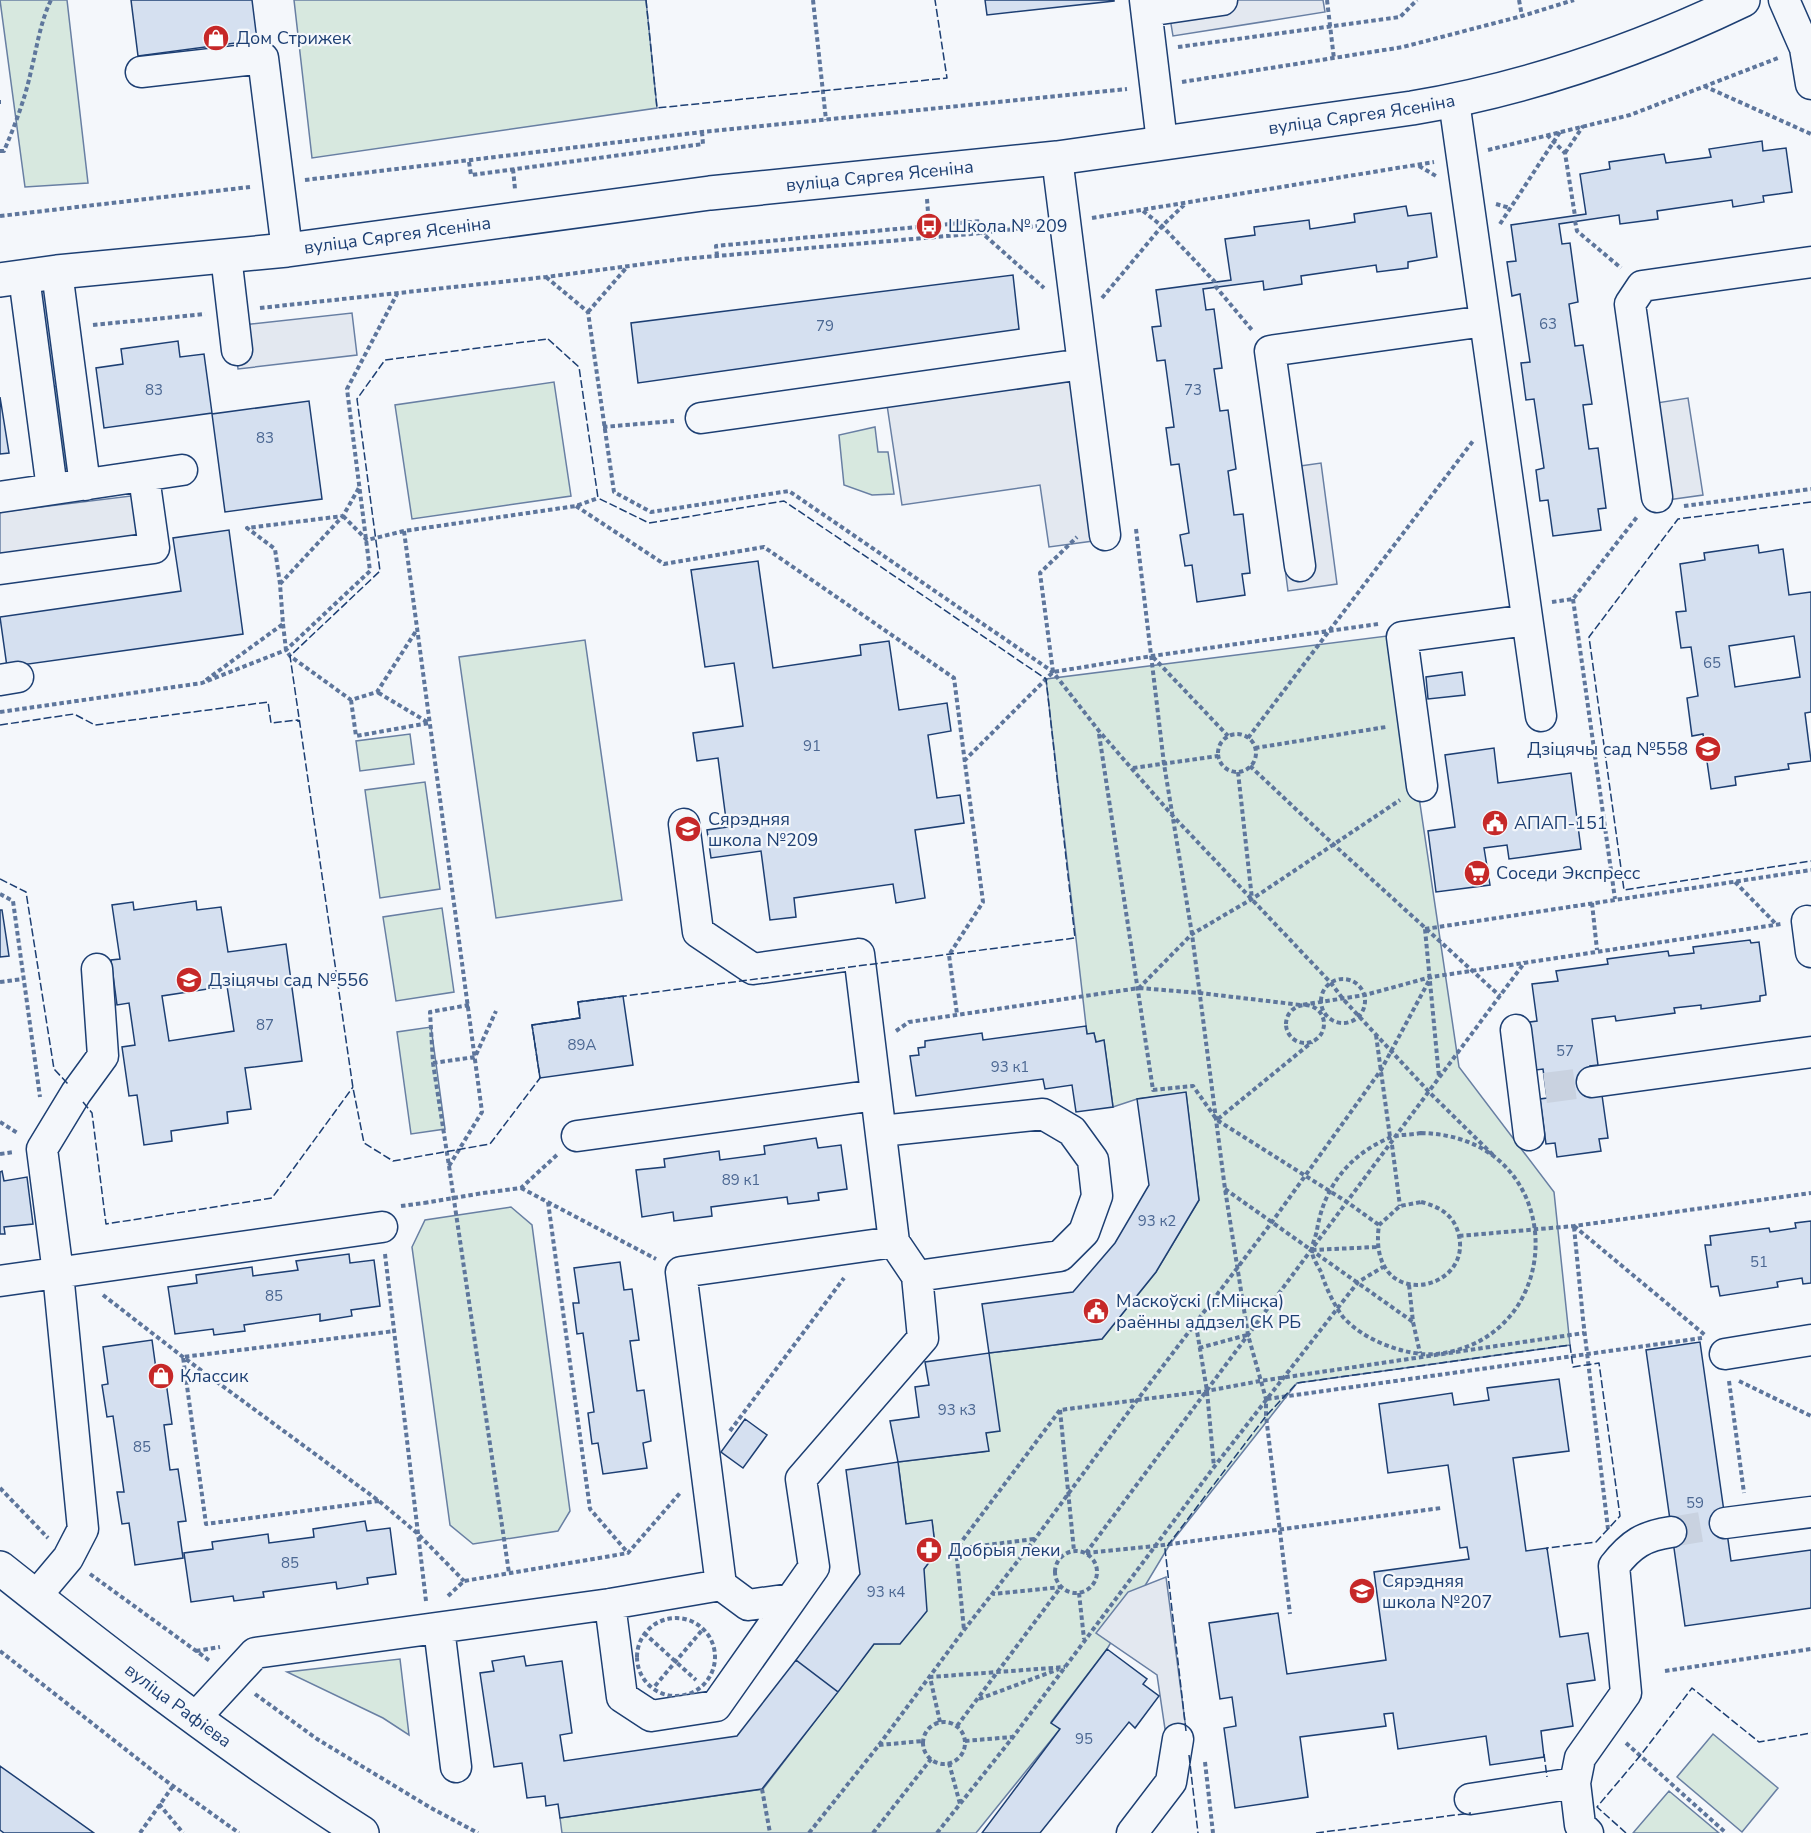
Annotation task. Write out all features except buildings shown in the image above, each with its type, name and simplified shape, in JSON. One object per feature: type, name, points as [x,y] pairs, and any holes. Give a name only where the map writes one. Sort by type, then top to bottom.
[{"type":"main road","name":"вуліца Сяргея Ясеніна","points":[[12,278],[287,250],[710,193],[1057,158],[1454,101],[1617,53],[1743,0]]},
{"type":"main road","name":"вуліца Рафіева","points":[[0,1568],[195,1718],[298,1793],[362,1833]]},
{"type":"lane","points":[[1162,142],[1146,5],[1222,0]]},
{"type":"lane","points":[[1784,0],[1805,48],[1811,84]]},
{"type":"lane","points":[[141,72],[263,58],[287,250]]},
{"type":"lane","points":[[1454,101],[1540,716]]},
{"type":"lane","points":[[1057,158],[1104,524]]},
{"type":"lane","points":[[226,256],[237,350]]},
{"type":"lane","points":[[1660,505],[1630,304],[1642,286],[1811,262]]},
{"type":"lane","points":[[57,272],[85,485]]},
{"type":"lane","points":[[12,278],[52,489]]},
{"type":"lane","points":[[1300,566],[1270,351],[1485,321]]},
{"type":"lane","points":[[701,418],[1083,364]]},
{"type":"lane","points":[[0,497],[182,470]]},
{"type":"lane","points":[[0,569],[154,548],[144,477]]},
{"type":"lane","points":[[1422,786],[1402,637],[1526,613]]},
{"type":"lane","points":[[610,1604],[622,1697],[651,1716],[710,1696],[791,1599],[814,1567],[801,1479],[923,1338],[916,1276],[881,1244],[881,1131],[859,954],[753,969],[698,932],[684,824]]},
{"type":"lane","points":[[1806,921],[1811,952]]},
{"type":"lane","points":[[36,1596],[68,1558],[83,1528],[65,1272],[42,1149],[75,1093],[103,1056],[97,969]]},
{"type":"lane","points":[[1516,1030],[1535,1089],[1529,1135]]},
{"type":"lane","points":[[1592,1082],[1811,1052]]},
{"type":"lane","points":[[577,1136],[876,1095]]},
{"type":"lane","points":[[881,1131],[1043,1114],[1072,1131],[1093,1160],[1098,1196],[1084,1232],[1060,1256],[916,1276]]},
{"type":"lane","points":[[0,1281],[382,1227]]},
{"type":"lane","points":[[791,1599],[748,1605],[721,1585],[681,1272],[881,1244]]},
{"type":"lane","points":[[1725,1354],[1811,1340]]},
{"type":"lane","points":[[1737,1522],[1811,1512]]},
{"type":"lane","points":[[1588,1833],[1580,1825],[1575,1783],[1580,1758],[1626,1693],[1614,1566],[1626,1551],[1650,1535],[1671,1532]]},
{"type":"lane","points":[[195,1718],[255,1653],[436,1612],[610,1604],[721,1585]]},
{"type":"lane","points":[[436,1612],[456,1767]]},
{"type":"lane","points":[[1132,1833],[1171,1782],[1178,1739]]},
{"type":"lane","points":[[1470,1798],[1575,1783]]},
{"type":"path","points":[[0,151],[4,151],[19,114],[42,21],[51,0]]},
{"type":"path","points":[[813,0],[826,120]]},
{"type":"path","points":[[1327,0],[1335,58]]},
{"type":"path","points":[[1151,50],[1400,17],[1417,0]]},
{"type":"path","points":[[1519,0],[1522,16]]},
{"type":"path","points":[[0,216],[469,162],[702,132],[1155,86],[1403,48],[1574,0]]},
{"type":"path","points":[[64,327],[397,294],[717,256],[982,233],[1143,211],[1462,157],[1630,115],[1805,48]]},
{"type":"path","points":[[1703,86],[1811,134]]},
{"type":"path","points":[[1565,153],[1583,126]]},
{"type":"path","points":[[469,162],[471,175],[703,144],[702,132]]},
{"type":"path","points":[[1477,260],[1560,132]]},
{"type":"path","points":[[1546,135],[1565,153],[1577,231],[1642,286]]},
{"type":"path","points":[[717,256],[716,246],[981,220],[982,233],[1077,318],[1105,295],[1162,226],[1185,204]]},
{"type":"path","points":[[1143,211],[1162,226],[1215,282],[1216,288],[1270,351]]},
{"type":"path","points":[[588,312],[628,266]]},
{"type":"path","points":[[546,277],[588,312],[614,492],[651,512],[789,491],[1053,672],[1099,731],[1172,815],[1429,1092],[1494,1156],[1516,1180],[1531,1210],[1535,1230],[1535,1259],[1532,1275],[1518,1305],[1501,1324],[1467,1346],[1437,1354],[1391,1348],[1372,1339],[1345,1318],[1325,1286],[1311,1250],[1329,1191],[1345,1169],[1390,1137],[1421,1133],[1452,1136],[1467,1141],[1494,1156]]},
{"type":"path","points":[[0,712],[202,683],[286,650],[370,571],[347,389],[397,294]]},
{"type":"path","points":[[1248,738],[1497,410]]},
{"type":"path","points":[[603,427],[701,418]]},
{"type":"path","points":[[280,584],[344,516],[360,486]]},
{"type":"path","points":[[1526,613],[1573,599],[1660,505],[1811,489]]},
{"type":"path","points":[[367,540],[405,531],[576,506],[598,498]]},
{"type":"path","points":[[576,506],[664,564],[764,547],[954,678],[984,902],[949,955],[957,1014]]},
{"type":"path","points":[[344,516],[367,540]]},
{"type":"path","points":[[344,516],[247,528],[275,549],[286,650],[290,656],[351,700],[356,736],[429,723]]},
{"type":"path","points":[[1053,672],[1040,573],[1104,524]]},
{"type":"path","points":[[405,531],[482,1112],[450,1166]]},
{"type":"path","points":[[1573,599],[1614,899]]},
{"type":"path","points":[[202,683],[283,624]]},
{"type":"path","points":[[964,761],[1053,672],[1380,624]]},
{"type":"path","points":[[351,700],[376,693],[417,631]]},
{"type":"path","points":[[1152,656],[1228,736]]},
{"type":"path","points":[[1152,656],[1164,764],[1192,934],[1225,1189],[1248,1335],[1266,1399],[1266,1416],[1290,1614]]},
{"type":"path","points":[[376,693],[429,723]]},
{"type":"path","points":[[1255,748],[1413,722]]},
{"type":"path","points":[[1099,731],[1153,1090],[1193,1086],[1217,1120],[1347,1202],[1379,1226]]},
{"type":"path","points":[[1240,734],[1248,738],[1255,748],[1254,761],[1250,766],[1238,772],[1224,767],[1218,756],[1221,743],[1228,736],[1240,734]]},
{"type":"path","points":[[1133,768],[1218,756]]},
{"type":"path","points":[[1250,766],[1500,996]]},
{"type":"path","points":[[1238,772],[1252,899]]},
{"type":"path","points":[[1139,988],[1192,934],[1252,899],[1422,786]]},
{"type":"path","points":[[1425,929],[1811,870]]},
{"type":"path","points":[[1735,881],[1777,925]]},
{"type":"path","points":[[0,894],[13,901],[47,1141]]},
{"type":"path","points":[[1592,903],[1597,950]]},
{"type":"path","points":[[1312,1042],[1300,1043],[1294,1040],[1286,1030],[1285,1024],[1290,1012],[1301,1005],[1365,995],[1431,976],[1806,921]]},
{"type":"path","points":[[1425,929],[1439,1078]]},
{"type":"path","points":[[1086,1554],[1525,962]]},
{"type":"path","points":[[809,1833],[1035,1539],[1272,1222],[1381,1070],[1431,976]]},
{"type":"path","points":[[0,982],[23,979]]},
{"type":"path","points":[[1347,979],[1359,986],[1365,995],[1365,1005],[1359,1017],[1346,1023],[1333,1021],[1323,1011],[1321,1002],[1324,989],[1330,983],[1347,979]]},
{"type":"path","points":[[871,1049],[909,1022],[1139,988],[1301,1005],[1314,1007],[1319,1011],[1324,1022],[1322,1034],[1217,1120]]},
{"type":"path","points":[[469,1005],[430,1011],[433,1063],[509,1573]]},
{"type":"path","points":[[475,1057],[496,1011]]},
{"type":"path","points":[[1376,1035],[1400,1206]]},
{"type":"path","points":[[433,1063],[475,1057]]},
{"type":"path","points":[[521,1188],[577,1136]]},
{"type":"path","points":[[424,1203],[521,1188],[681,1272]]},
{"type":"path","points":[[1225,1189],[1413,1322]]},
{"type":"path","points":[[1459,1236],[1574,1226],[1811,1193]]},
{"type":"path","points":[[548,1202],[590,1509],[628,1553]]},
{"type":"path","points":[[1421,1202],[1432,1205],[1450,1217],[1459,1236],[1460,1248],[1457,1259],[1443,1278],[1433,1283],[1409,1285],[1399,1281],[1383,1267],[1377,1247],[1379,1226],[1400,1206],[1421,1202]]},
{"type":"path","points":[[1574,1226],[1584,1333],[1614,1566]]},
{"type":"path","points":[[1266,1399],[1708,1337],[1574,1226]]},
{"type":"path","points":[[382,1227],[417,1533],[436,1612]]},
{"type":"path","points":[[436,1612],[464,1581],[628,1553],[705,1464],[881,1244]]},
{"type":"path","points":[[1311,1250],[1377,1247]]},
{"type":"path","points":[[938,1833],[1066,1667],[1266,1399],[1358,1282],[1383,1267]]},
{"type":"path","points":[[65,1272],[379,1501],[417,1533],[464,1581]]},
{"type":"path","points":[[1409,1285],[1413,1322],[1420,1353]]},
{"type":"path","points":[[1196,1325],[1207,1390],[1214,1467]]},
{"type":"path","points":[[183,1358],[395,1331]]},
{"type":"path","points":[[964,1630],[956,1549],[1060,1410],[1584,1333]]},
{"type":"path","points":[[1199,1348],[1248,1335]]},
{"type":"path","points":[[183,1358],[206,1524],[379,1501]]},
{"type":"path","points":[[1737,1522],[1728,1376],[1811,1416]]},
{"type":"path","points":[[1060,1410],[1074,1551]]},
{"type":"path","points":[[1086,1554],[1093,1559],[1097,1573],[1094,1584],[1088,1590],[1072,1593],[1061,1587],[1056,1578],[1057,1564],[1066,1554],[1074,1551],[1086,1554],[1155,1546],[1441,1508]]},
{"type":"path","points":[[956,1549],[1035,1539]]},
{"type":"path","points":[[992,1594],[1061,1587]]},
{"type":"path","points":[[957,1726],[1061,1587]]},
{"type":"path","points":[[1079,1593],[1084,1640]]},
{"type":"path","points":[[610,1604],[675,1661],[710,1696]]},
{"type":"path","points":[[677,1617],[689,1620],[703,1629],[715,1648],[710,1696],[692,1694],[678,1697],[665,1695],[652,1689],[638,1669],[636,1657],[638,1644],[644,1633],[664,1619],[677,1617]]},
{"type":"path","points":[[652,1689],[703,1629]]},
{"type":"path","points":[[196,1651],[231,1646]]},
{"type":"path","points":[[1665,1671],[1811,1649]]},
{"type":"path","points":[[0,1651],[173,1786],[239,1833]]},
{"type":"path","points":[[930,1677],[1066,1667]]},
{"type":"path","points":[[977,1700],[1066,1667]]},
{"type":"path","points":[[930,1677],[940,1722]]},
{"type":"path","points":[[940,1722],[957,1726],[965,1741],[960,1757],[949,1763],[940,1763],[931,1759],[924,1749],[923,1741],[929,1728],[940,1722]]},
{"type":"path","points":[[1605,1724],[1726,1833]]},
{"type":"path","points":[[965,1741],[1013,1737]]},
{"type":"path","points":[[879,1744],[923,1741]]},
{"type":"path","points":[[1204,1753],[1213,1833]]},
{"type":"path","points":[[873,1833],[931,1759]]},
{"type":"path","points":[[949,1763],[960,1804]]},
{"type":"path","points":[[140,1833],[173,1786]]},
{"type":"path","points":[[762,1789],[770,1833]]},
{"type":"path","points":[[159,1804],[183,1833]]},
{"type":"shaded area","points":[[0,0],[67,0],[88,183],[25,187]]},
{"type":"shaded area","points":[[294,0],[646,0],[657,108],[312,158]]},
{"type":"shaded area","points":[[1167,0],[1323,0],[1325,12],[1173,36]]},
{"type":"shaded area","points":[[352,313],[357,355],[238,369],[233,326]]},
{"type":"shaded area","points":[[1085,376],[1108,539],[1049,547],[1040,485],[902,505],[887,405]]},
{"type":"shaded area","points":[[554,382],[571,496],[412,519],[395,405]]},
{"type":"shaded area","points":[[60,386],[72,468],[62,469],[50,387]]},
{"type":"shaded area","points":[[1688,398],[1703,495],[1646,503],[1631,407]]},
{"type":"shaded area","points":[[875,427],[878,452],[888,452],[894,494],[872,495],[844,485],[839,435]]},
{"type":"shaded area","points":[[1321,463],[1337,584],[1288,591],[1272,470]]},
{"type":"shaded area","points":[[139,495],[145,542],[0,560],[0,512]]},
{"type":"shaded area","points":[[1395,635],[1459,1067],[1554,1192],[1570,1345],[1297,1383],[1170,1544],[1107,1649],[1051,1722],[1060,1729],[976,1833],[562,1833],[560,1818],[763,1789],[874,1644],[900,1643],[924,1569],[936,1553],[932,1521],[906,1524],[898,1462],[988,1451],[986,1433],[989,1353],[1102,1339],[1156,1272],[1199,1200],[1186,1093],[1137,1099],[1113,1107],[1104,1041],[1096,1042],[1094,1033],[1087,1034],[1046,679]]},
{"type":"shaded area","points":[[585,640],[622,900],[496,918],[459,657]]},
{"type":"shaded area","points":[[410,734],[414,764],[360,771],[356,741]]},
{"type":"shaded area","points":[[425,782],[440,889],[380,898],[365,790]]},
{"type":"shaded area","points":[[442,908],[454,992],[396,1001],[383,917]]},
{"type":"shaded area","points":[[431,1027],[445,1129],[411,1134],[397,1032]]},
{"type":"shaded area","points":[[511,1207],[532,1225],[570,1511],[558,1531],[473,1544],[450,1525],[412,1247],[425,1220]]},
{"type":"shaded area","points":[[1166,1577],[1189,1752],[1169,1756],[1157,1675],[1096,1633],[1128,1592]]},
{"type":"shaded area","points":[[400,1659],[409,1735],[383,1718],[287,1672]]},
{"type":"shaded area","points":[[1713,1734],[1778,1788],[1742,1832],[1677,1777]]},
{"type":"shaded area","points":[[1669,1791],[1719,1833],[1633,1833]]},
{"type":"tunnel","points":[[1545,1088],[1592,1082]]},
{"type":"tunnel","points":[[1671,1532],[1725,1523]]},
{"type":"fence","points":[[646,0],[657,108],[947,78],[935,0]]},
{"type":"fence","points":[[548,339],[579,367],[598,498],[649,523],[784,501],[1046,679],[1075,938],[578,1002],[580,1018],[532,1025],[540,1078],[490,1144],[393,1161],[364,1143],[353,1088],[290,656],[380,571],[357,399],[385,360],[548,339]]},
{"type":"fence","points":[[1811,502],[1678,519],[1589,637],[1624,890],[1811,861]]},
{"type":"fence","points":[[0,725],[74,714],[95,725],[268,702],[271,723],[298,720],[298,722]]},
{"type":"fence","points":[[0,879],[26,892],[54,1069],[68,1084]]},
{"type":"fence","points":[[83,1102],[92,1113],[106,1224],[272,1198],[353,1087]]},
{"type":"fence","points":[[1186,1731],[1165,1549],[1266,1416],[1297,1383],[1570,1345],[1573,1367],[1599,1363],[1620,1516],[1596,1542],[1547,1548],[1547,1550]]},
{"type":"fence","points":[[1626,1833],[1597,1807],[1692,1688],[1759,1742],[1811,1733]]},
{"type":"fence","points":[[1544,1754],[1547,1777]]},
{"type":"fence","points":[[1189,1755],[1198,1833]]},
{"type":"fence","points":[[1316,1833],[1471,1813]]},
{"type":"place","name":"Дом Стрижек","points":[[216,38]]},
{"type":"place","name":"Школа № 209","points":[[929,226]]},
{"type":"place","name":"Дзіцячы сад №558","points":[[1708,749]]},
{"type":"place","name":"АПАП-151","points":[[1495,823]]},
{"type":"place","name":"Сярэдняя школа №209","points":[[688,829]]},
{"type":"place","name":"Соседи Экспресс","points":[[1477,873]]},
{"type":"place","name":"Дзіцячы сад №556","points":[[189,980]]},
{"type":"place","name":"Маскоўскі (г.Мінска) раённы аддзел СК РБ","points":[[1096,1311]]},
{"type":"place","name":"Классик","points":[[161,1376]]},
{"type":"place","name":"Добрыя леки","points":[[929,1550]]},
{"type":"place","name":"Сярэдняя школа №207","points":[[1362,1591]]}]
